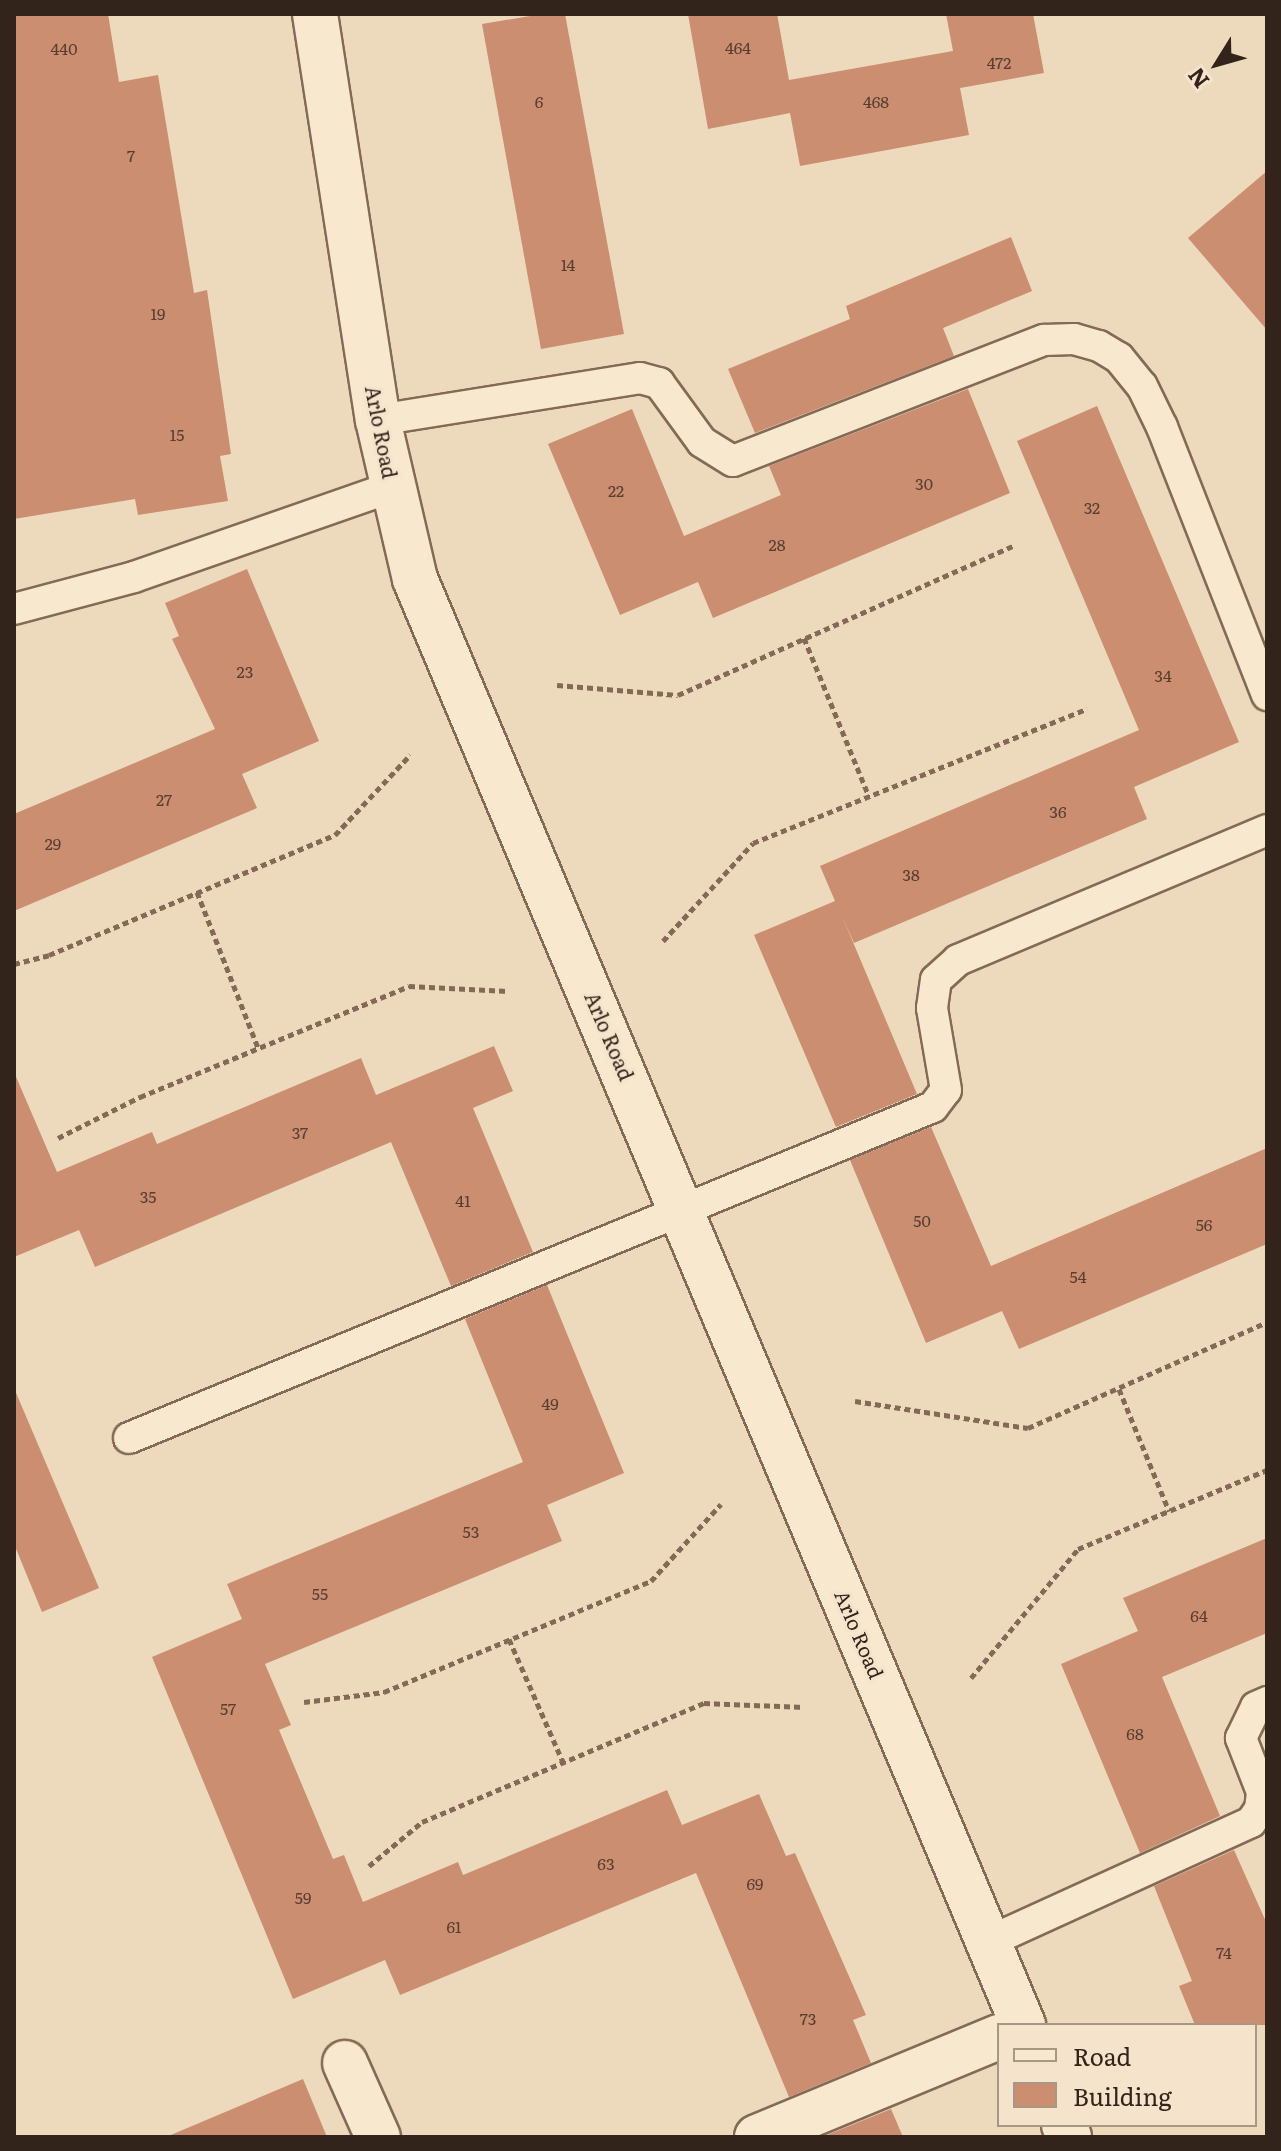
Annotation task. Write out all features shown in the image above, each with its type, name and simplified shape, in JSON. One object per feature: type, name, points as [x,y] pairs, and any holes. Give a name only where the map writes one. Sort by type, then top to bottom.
[{"type":"street","name":"Arlo Road","points":[[315,14],[378,420],[415,579],[683,1207],[1022,2023]]},
{"type":"street","points":[[757,2137],[997,2038]]},
{"type":"street","points":[[345,2063],[378,2137]]},
{"type":"lane","points":[[378,420],[640,378],[659,383],[672,395],[702,442],[733,461],[1044,340],[1074,339],[1099,346],[1119,358],[1142,386],[1156,414],[1267,695]]},
{"type":"lane","points":[[14,609],[134,577],[393,487]]},
{"type":"lane","points":[[129,1438],[683,1207],[933,1107],[946,1090],[932,1008],[936,980],[958,960],[1267,830]]},
{"type":"lane","points":[[988,1942],[1233,1835],[1251,1822],[1260,1809],[1262,1792],[1241,1738],[1256,1707],[1267,1702]]},
{"type":"path","points":[[557,685],[678,695],[1013,546]]},
{"type":"path","points":[[804,638],[868,794]]},
{"type":"path","points":[[663,941],[753,843],[868,794],[1087,709]]},
{"type":"path","points":[[14,964],[335,835],[410,755]]},
{"type":"path","points":[[197,892],[258,1048]]},
{"type":"path","points":[[58,1138],[258,1048],[409,986],[508,991]]},
{"type":"path","points":[[855,1401],[1028,1428],[1267,1322]]},
{"type":"path","points":[[1119,1389],[1169,1511]]},
{"type":"path","points":[[971,1678],[1078,1549],[1267,1470]]},
{"type":"path","points":[[304,1702],[384,1692],[651,1581],[721,1504]]},
{"type":"path","points":[[509,1639],[563,1762]]},
{"type":"path","points":[[369,1866],[422,1822],[704,1703],[804,1707]]},
{"type":"building","points":[[14,14],[108,14],[119,82],[158,75],[194,293],[207,290],[231,454],[220,456],[228,501],[138,515],[135,499],[14,519]]},
{"type":"building","points":[[542,14],[565,14],[624,334],[541,349],[482,24]]},
{"type":"building","points":[[688,14],[777,14],[789,80],[953,51],[946,14],[1033,14],[1044,73],[960,88],[969,135],[800,166],[790,113],[708,129]]},
{"type":"building","points":[[1267,171],[1267,330],[1188,238]]},
{"type":"building","points":[[1011,237],[1032,291],[943,328],[954,356],[755,433],[728,369],[850,319],[846,306]]},
{"type":"building","points":[[968,389],[1010,493],[713,618],[698,582],[620,615],[548,444],[632,409],[684,536],[781,495],[769,466]]},
{"type":"building","points":[[1097,406],[1239,742],[1134,787],[1147,819],[854,943],[842,916],[917,1094],[836,1127],[754,935],[835,901],[820,866],[1139,730],[1017,441]]},
{"type":"building","points":[[247,569],[319,741],[242,774],[257,808],[14,911],[14,814],[215,729],[172,639],[179,636],[165,603]]},
{"type":"building","points":[[494,1046],[513,1091],[473,1108],[533,1252],[451,1286],[391,1142],[95,1267],[79,1230],[14,1257],[14,1072],[57,1172],[152,1132],[157,1144],[361,1058],[376,1095]]},
{"type":"building","points":[[931,1127],[991,1266],[1267,1148],[1267,1244],[1019,1349],[1002,1311],[926,1343],[850,1160]]},
{"type":"building","points":[[547,1285],[624,1473],[547,1505],[562,1541],[265,1664],[291,1725],[279,1730],[333,1859],[344,1855],[363,1902],[458,1862],[463,1875],[667,1790],[682,1825],[759,1794],[786,1856],[795,1853],[866,2015],[853,2020],[871,2063],[789,2097],[696,1873],[400,1995],[385,1960],[293,1999],[152,1657],[242,1619],[227,1584],[523,1462],[465,1319]]},
{"type":"building","points":[[14,1388],[99,1588],[42,1612],[14,1544]]},
{"type":"building","points":[[1267,1538],[1267,1633],[1162,1677],[1220,1816],[1140,1853],[1061,1664],[1138,1631],[1123,1598]]},
{"type":"building","points":[[1234,1850],[1267,1924],[1267,2025],[1194,2023],[1179,1986],[1192,1981],[1154,1886]]},
{"type":"building","points":[[303,2079],[327,2137],[166,2137]]},
{"type":"building","points":[[891,2109],[903,2137],[822,2137]]}]
